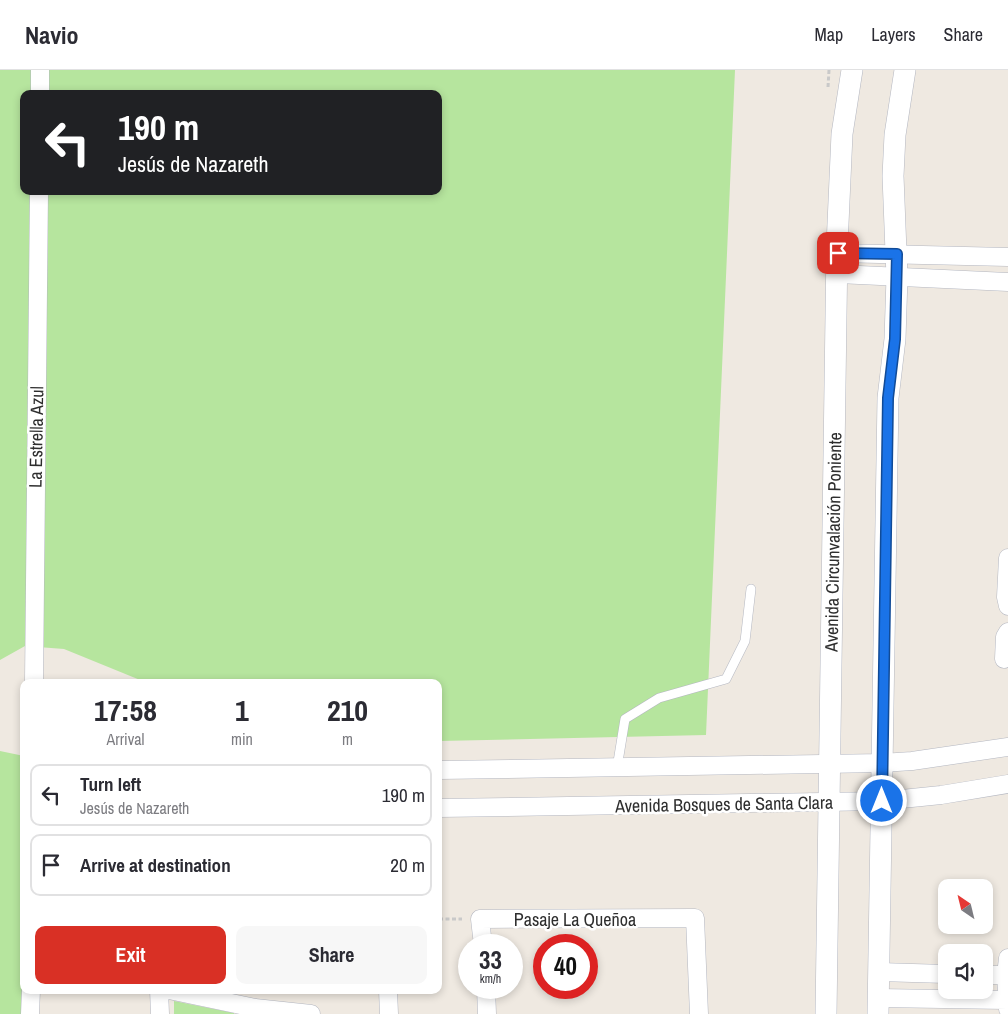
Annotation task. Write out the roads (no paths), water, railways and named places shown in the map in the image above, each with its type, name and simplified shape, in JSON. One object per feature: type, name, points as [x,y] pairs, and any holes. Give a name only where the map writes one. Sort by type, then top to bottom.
[{"type":"street","points":[[40,70],[40,90]]},
{"type":"street","name":"Avenida Circunvalación Poniente","points":[[826,1014],[838,264],[842,134],[852,70]]},
{"type":"street","points":[[905,70],[895,135],[893,176],[897,277],[895,339],[888,398],[878,1006],[1007,1005],[1007,967],[993,972]]},
{"type":"street","name":"La Estrella Azul","points":[[36,679],[39,195]]},
{"type":"street","points":[[838,264],[897,254],[1008,257]]},
{"type":"street","points":[[838,264],[897,277],[1008,282]]},
{"type":"street","points":[[1008,558],[1006,597],[1008,606]]},
{"type":"street","points":[[1004,659],[1005,637],[1008,632]]},
{"type":"street","points":[[442,770],[912,762],[1008,747]]},
{"type":"street","name":"Avenida Bosques de Santa Clara","points":[[442,808],[882,801],[941,795],[1008,784]]},
{"type":"street","name":"Pasaje La Queñoa","points":[[482,934],[480,919],[695,918],[699,1014]]},
{"type":"street","points":[[879,972],[938,974]]},
{"type":"street","points":[[30,1014],[31,994]]},
{"type":"street","points":[[159,994],[160,1014]]},
{"type":"street","points":[[188,994],[255,1008],[311,1014]]},
{"type":"street","points":[[388,994],[389,1014]]},
{"type":"street","points":[[486,999],[487,1014]]},
{"type":"lane","points":[[617,768],[626,719],[659,698],[726,679],[745,642],[751,589]]}]
